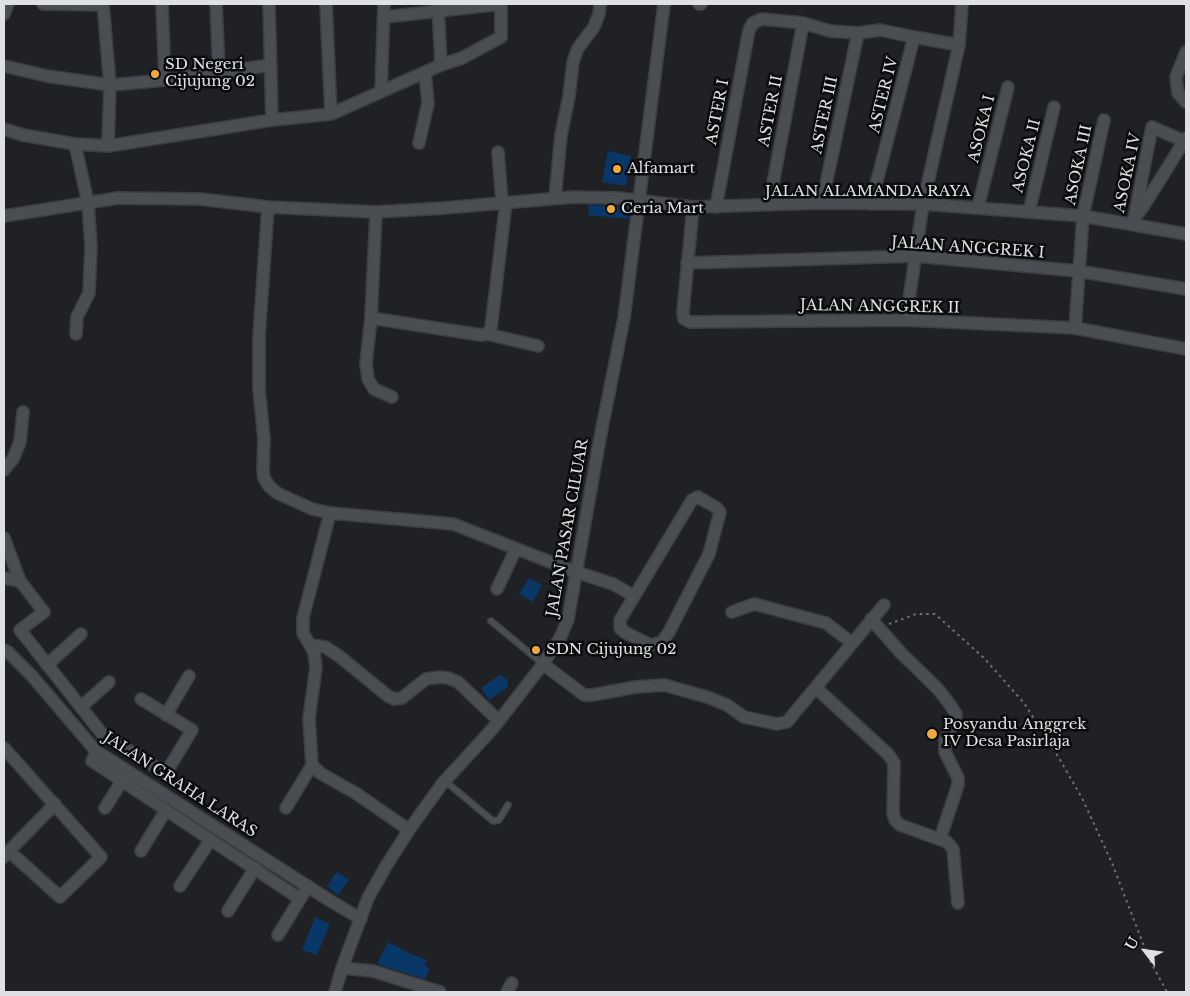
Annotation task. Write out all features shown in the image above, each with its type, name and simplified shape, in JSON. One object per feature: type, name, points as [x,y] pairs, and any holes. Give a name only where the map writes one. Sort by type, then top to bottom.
[{"type":"street","points":[[4,14],[8,4]]},
{"type":"street","points":[[43,4],[103,5],[110,85],[108,146]]},
{"type":"street","points":[[162,4],[165,80]]},
{"type":"street","points":[[216,4],[219,72]]},
{"type":"street","points":[[270,4],[272,120]]},
{"type":"street","points":[[326,4],[331,114]]},
{"type":"street","points":[[381,91],[384,4]]},
{"type":"street","points":[[4,129],[75,144],[108,146],[272,120],[331,114],[441,65],[462,58],[501,37],[501,4],[438,7],[384,17]]},
{"type":"street","points":[[555,198],[561,135],[569,96],[573,62],[578,48],[594,27],[599,14],[600,4]]},
{"type":"street","name":"JALAN PASAR CILUAR","points":[[335,992],[342,968],[372,891],[409,830],[445,780],[499,721],[543,664],[561,636],[568,619],[600,438],[624,318],[664,4]]},
{"type":"street","points":[[906,320],[923,204],[959,45],[962,4]]},
{"type":"street","points":[[438,7],[441,65]]},
{"type":"street","name":"ASTER I","points":[[716,207],[749,30],[753,23],[762,19],[803,23]]},
{"type":"street","points":[[803,23],[830,30],[858,34],[880,30],[959,45]]},
{"type":"street","name":"ASTER II","points":[[769,205],[803,23]]},
{"type":"street","name":"ASTER III","points":[[822,203],[858,34]]},
{"type":"street","name":"ASTER IV","points":[[871,204],[914,37]]},
{"type":"street","points":[[1186,52],[1176,77],[1178,93],[1186,102]]},
{"type":"street","points":[[4,66],[47,76],[110,85],[165,80],[271,65]]},
{"type":"street","points":[[419,143],[428,104],[425,72]]},
{"type":"street","name":"ASOKA I","points":[[978,208],[1008,87]]},
{"type":"street","name":"ASOKA II","points":[[1029,212],[1054,107]]},
{"type":"street","name":"ASOKA III","points":[[1075,328],[1083,216],[1104,120]]},
{"type":"street","name":"ASOKA IV","points":[[1133,221],[1152,127],[1185,139]]},
{"type":"street","points":[[1133,221],[1185,139]]},
{"type":"street","points":[[75,144],[88,203],[91,247],[90,287],[88,297],[77,316],[76,334]]},
{"type":"street","points":[[487,334],[491,328],[504,202],[498,152]]},
{"type":"street","name":"JALAN ALAMANDA RAYA","points":[[4,216],[118,198],[200,199],[268,207],[376,212],[555,198],[618,198],[638,202],[716,207],[822,203],[923,204],[1133,221],[1186,234]]},
{"type":"street","name":"JALAN ANGGREK II","points":[[693,206],[683,312],[684,319],[690,322],[906,320],[1075,328],[1186,349]]},
{"type":"street","points":[[268,207],[259,336],[259,389],[264,439],[263,470],[264,478],[269,486],[277,493],[312,509],[330,513],[453,524],[576,572],[613,584],[634,596]]},
{"type":"street","points":[[376,212],[371,318],[366,363],[368,379],[374,389],[392,397]]},
{"type":"street","name":"JALAN ANGGREK I","points":[[687,264],[915,256],[1078,271],[1186,289]]},
{"type":"street","points":[[371,318],[481,335],[487,334],[538,346]]},
{"type":"street","points":[[4,470],[14,459],[20,442],[22,412]]},
{"type":"street","points":[[694,498],[698,498],[720,510],[709,554],[662,642],[651,645],[620,628],[620,620],[634,596],[694,498]]},
{"type":"street","points":[[286,808],[312,765],[309,719],[316,667],[314,652],[303,633],[303,618],[330,513]]},
{"type":"street","points":[[4,538],[20,581]]},
{"type":"street","points":[[497,589],[516,549]]},
{"type":"street","points":[[4,578],[20,581]]},
{"type":"street","name":"JALAN GRAHA LARAS","points":[[20,581],[44,612],[20,630],[103,735],[166,773],[192,730],[141,699]]},
{"type":"street","points":[[732,612],[754,604],[826,623],[852,642]]},
{"type":"street","points":[[543,664],[584,695],[636,687],[664,686],[707,697],[727,705],[744,717],[777,724],[787,722],[884,605]]},
{"type":"street","points":[[871,619],[938,689],[956,714],[955,721],[945,740],[945,752],[958,778],[958,785],[940,839]]},
{"type":"street","points":[[47,665],[81,634]]},
{"type":"street","points":[[311,645],[325,647],[339,656],[394,699],[402,698],[426,678],[440,677],[458,682],[499,721]]},
{"type":"street","name":"JALAN GRAHA LARAS","points":[[4,650],[32,676],[96,751],[361,918]]},
{"type":"street","points":[[166,714],[190,676]]},
{"type":"street","points":[[81,707],[109,682]]},
{"type":"street","points":[[816,688],[888,754],[894,763],[893,813],[895,820],[900,825],[947,842],[952,849],[958,903]]},
{"type":"street","points":[[4,748],[55,804],[101,857],[60,897],[6,854],[55,804]]},
{"type":"street","points":[[96,751],[92,761],[300,899]]},
{"type":"street","points":[[4,766],[12,757]]},
{"type":"street","points":[[312,765],[320,773],[357,794],[409,830]]},
{"type":"street","points":[[105,808],[122,781]]},
{"type":"street","points":[[141,851],[166,810]]},
{"type":"street","points":[[180,886],[211,839]]},
{"type":"street","points":[[228,911],[255,868]]},
{"type":"street","points":[[278,935],[308,886]]},
{"type":"street","points":[[342,968],[374,971],[440,992]]},
{"type":"lane","points":[[491,621],[543,664]]},
{"type":"lane","points":[[445,780],[493,821],[498,820],[508,805]]},
{"type":"path","points":[[880,629],[897,620],[916,614],[935,614],[984,658],[1024,703],[1082,798],[1112,863],[1149,959],[1167,992]]},
{"type":"building","name":"Alfamart","points":[[608,151],[631,156],[626,186],[602,182]]},
{"type":"building","name":"Ceria Mart","points":[[589,205],[631,207],[629,219],[588,215]]},
{"type":"building","points":[[529,578],[542,585],[533,602],[519,594]]},
{"type":"building","points":[[500,675],[507,679],[508,687],[489,700],[481,688]]},
{"type":"building","points":[[337,872],[349,880],[338,895],[327,886]]},
{"type":"building","points":[[315,917],[330,924],[317,955],[302,950]]},
{"type":"building","points":[[388,942],[427,960],[424,966],[430,969],[425,979],[377,964]]},
{"type":"place","name":"SD Negeri Cijujung 02","points":[[155,74]]},
{"type":"place","name":"Alfamart","points":[[617,169]]},
{"type":"place","name":"Ceria Mart","points":[[611,209]]},
{"type":"place","name":"SDN Cijujung 02","points":[[536,650]]},
{"type":"place","name":"Posyandu Anggrek IV Desa Pasirlaja","points":[[932,734]]}]
